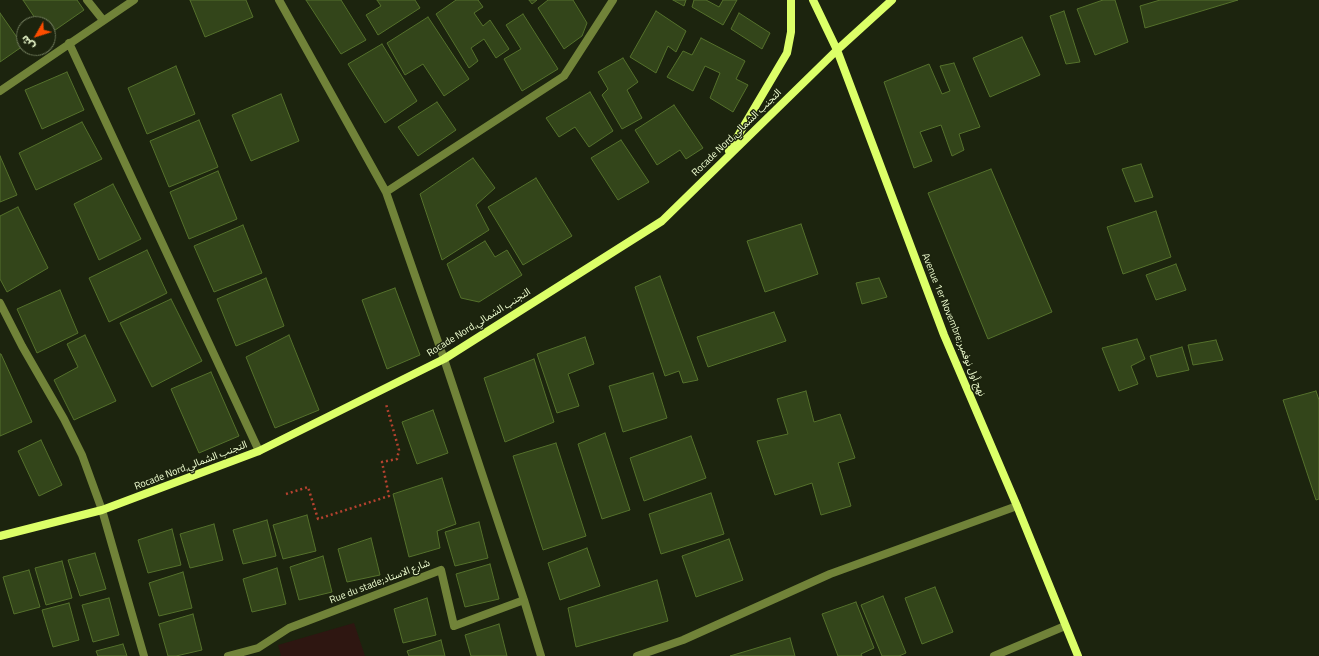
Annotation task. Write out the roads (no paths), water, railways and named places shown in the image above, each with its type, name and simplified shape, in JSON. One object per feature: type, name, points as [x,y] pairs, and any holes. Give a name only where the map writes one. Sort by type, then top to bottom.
[{"type":"main road","points":[[724,160],[787,53],[791,32],[791,0]]},
{"type":"main road","name":"Avenue 1er Novembre;نهج أول نوفمبر","points":[[813,0],[837,50],[944,335],[1017,506],[1078,656]]},
{"type":"main road","name":"Rocade Nord,التجنب الشمالي","points":[[0,536],[102,510],[259,451],[444,359],[662,220],[837,50],[892,0]]},
{"type":"street","points":[[87,0],[103,20]]},
{"type":"street","points":[[0,90],[134,0]]},
{"type":"street","points":[[279,0],[386,192],[444,359],[524,600],[541,656]]},
{"type":"street","points":[[386,192],[564,76],[612,0]]},
{"type":"street","points":[[69,43],[259,451]]},
{"type":"street","points":[[0,303],[22,346],[64,419],[82,455],[102,510],[144,656]]},
{"type":"street","points":[[637,656],[683,640],[830,574],[1017,506]]},
{"type":"street","name":"Rue du stade;شارع الاستاد","points":[[228,656],[258,648],[289,628],[441,570],[454,626],[524,600]]},
{"type":"street","points":[[994,656],[1065,626]]}]
